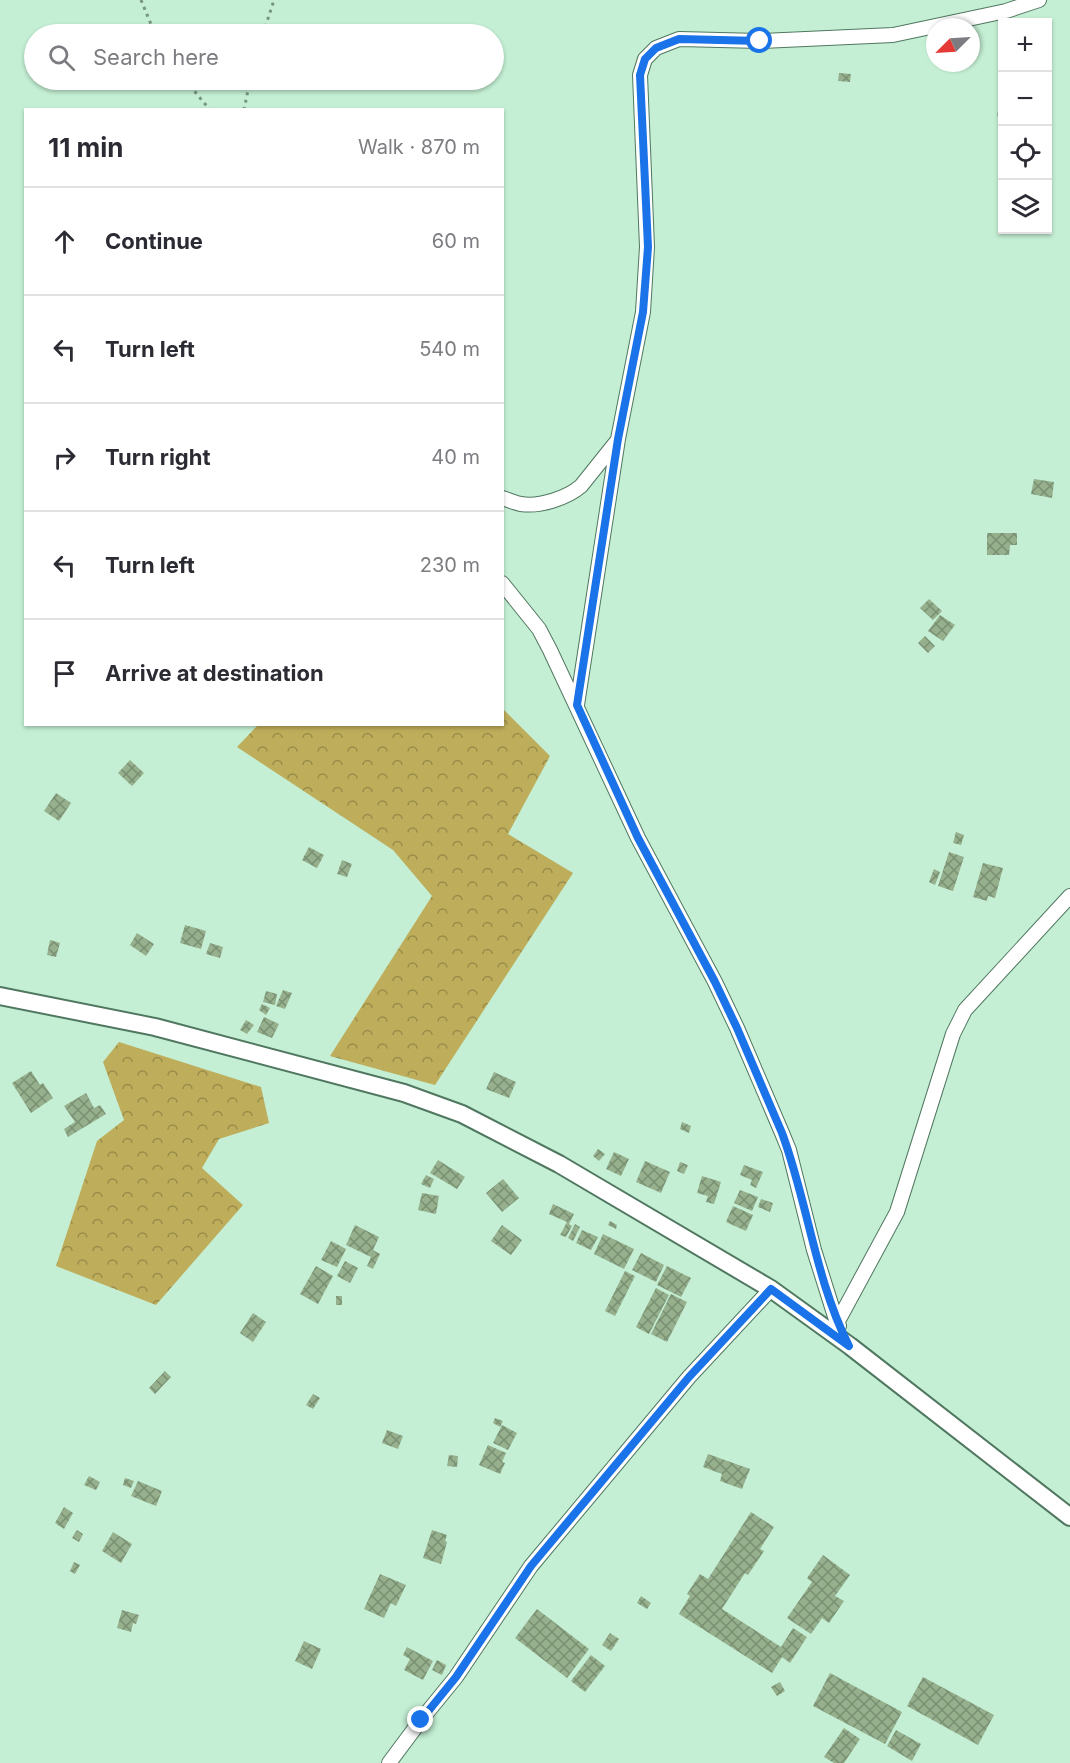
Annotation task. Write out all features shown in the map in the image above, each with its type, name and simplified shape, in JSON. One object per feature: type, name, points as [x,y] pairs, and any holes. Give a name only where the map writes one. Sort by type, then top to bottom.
[{"type":"street","points":[[577,705],[618,439],[643,312],[648,247],[640,75],[645,59],[656,48],[679,39],[760,41],[893,35],[1006,11],[1039,0]]},
{"type":"street","points":[[504,499],[522,504],[533,504],[558,499],[575,491],[618,439]]},
{"type":"street","points":[[504,586],[539,629],[577,705],[638,838],[737,1028],[789,1150],[814,1250],[837,1323],[849,1346]]},
{"type":"street","points":[[837,1323],[897,1212],[953,1034],[965,1010],[1070,896]]},
{"type":"street","points":[[0,996],[155,1027],[404,1093],[462,1114],[559,1164],[771,1289],[849,1346],[1070,1517]]},
{"type":"street","points":[[389,1763],[456,1677],[531,1566],[689,1377],[771,1289]]},
{"type":"path","points":[[141,0],[151,24]]},
{"type":"path","points":[[266,24],[274,0]]},
{"type":"path","points":[[193,90],[208,108]]},
{"type":"path","points":[[244,108],[248,90]]},
{"type":"green space","points":[[504,710],[550,756],[508,834],[573,873],[435,1085],[330,1056],[432,896],[393,850],[237,747],[257,726],[504,726]]},
{"type":"green space","points":[[119,1042],[261,1087],[269,1123],[219,1139],[202,1168],[243,1205],[156,1305],[56,1266],[97,1141],[124,1120],[103,1062]]},
{"type":"building","points":[[839,73],[851,74],[850,82],[838,81]]},
{"type":"building","points":[[1034,479],[1054,482],[1052,498],[1031,494]]},
{"type":"building","points":[[987,533],[1017,533],[1017,545],[1010,545],[1009,555],[987,555]]},
{"type":"building","points":[[929,599],[942,611],[933,620],[920,608]]},
{"type":"building","points":[[940,615],[955,625],[943,641],[928,631]]},
{"type":"building","points":[[925,636],[935,646],[928,653],[918,643]]},
{"type":"building","points":[[130,760],[144,773],[132,786],[118,773]]},
{"type":"building","points":[[56,793],[71,803],[59,821],[44,811]]},
{"type":"building","points":[[956,832],[964,835],[961,845],[953,843]]},
{"type":"building","points":[[309,847],[324,855],[317,868],[302,860]]},
{"type":"building","points":[[949,852],[964,857],[953,891],[938,886]]},
{"type":"building","points":[[342,860],[352,864],[347,877],[337,874]]},
{"type":"building","points":[[983,863],[1003,868],[995,898],[988,896],[987,901],[973,897]]},
{"type":"building","points":[[934,869],[940,872],[935,885],[929,882]]},
{"type":"building","points":[[185,925],[206,931],[201,949],[180,943]]},
{"type":"building","points":[[137,933],[154,944],[146,956],[130,945]]},
{"type":"building","points":[[50,940],[60,943],[56,957],[47,955]]},
{"type":"building","points":[[210,943],[223,947],[220,958],[206,954]]},
{"type":"building","points":[[283,990],[292,993],[285,1009],[276,1006]]},
{"type":"building","points":[[266,991],[277,994],[275,1005],[263,1002]]},
{"type":"building","points":[[262,1004],[270,1008],[266,1015],[259,1010]]},
{"type":"building","points":[[264,1017],[279,1024],[272,1038],[257,1032]]},
{"type":"building","points":[[246,1020],[254,1025],[247,1034],[240,1030]]},
{"type":"building","points":[[31,1071],[40,1085],[43,1083],[53,1098],[31,1113],[12,1083]]},
{"type":"building","points":[[494,1072],[516,1082],[509,1098],[486,1089]]},
{"type":"building","points":[[86,1093],[94,1108],[100,1105],[106,1114],[68,1137],[64,1129],[75,1122],[64,1106]]},
{"type":"building","points":[[682,1122],[691,1126],[689,1133],[680,1129]]},
{"type":"building","points":[[598,1149],[605,1154],[599,1161],[593,1156]]},
{"type":"building","points":[[614,1152],[629,1159],[621,1176],[606,1169]]},
{"type":"building","points":[[438,1160],[465,1177],[457,1189],[430,1173]]},
{"type":"building","points":[[645,1161],[670,1172],[661,1193],[636,1182]]},
{"type":"building","points":[[680,1162],[688,1165],[684,1174],[677,1171]]},
{"type":"building","points":[[744,1165],[763,1172],[756,1188],[750,1185],[752,1180],[740,1175]]},
{"type":"building","points":[[426,1175],[434,1179],[430,1188],[421,1184]]},
{"type":"building","points":[[702,1176],[721,1182],[714,1204],[706,1202],[708,1196],[697,1193]]},
{"type":"building","points":[[503,1179],[519,1198],[502,1212],[486,1193]]},
{"type":"building","points":[[740,1190],[758,1197],[752,1211],[734,1203]]},
{"type":"building","points":[[422,1193],[439,1196],[436,1214],[418,1210]]},
{"type":"building","points":[[761,1199],[773,1203],[770,1212],[758,1207]]},
{"type":"building","points":[[553,1204],[574,1214],[569,1224],[572,1226],[566,1237],[560,1235],[567,1222],[549,1214]]},
{"type":"building","points":[[733,1206],[753,1215],[746,1231],[726,1222]]},
{"type":"building","points":[[610,1221],[617,1225],[616,1229],[608,1225]]},
{"type":"building","points":[[575,1224],[580,1227],[573,1241],[568,1238]]},
{"type":"building","points":[[355,1225],[379,1237],[373,1250],[380,1254],[373,1269],[367,1266],[371,1257],[346,1245]]},
{"type":"building","points":[[502,1225],[522,1240],[511,1255],[491,1241]]},
{"type":"building","points":[[582,1230],[598,1237],[591,1250],[576,1243]]},
{"type":"building","points":[[603,1234],[634,1249],[624,1269],[594,1254]]},
{"type":"building","points":[[331,1241],[346,1249],[337,1267],[321,1260]]},
{"type":"building","points":[[641,1253],[664,1265],[656,1282],[632,1270]]},
{"type":"building","points":[[345,1261],[358,1268],[350,1283],[337,1276]]},
{"type":"building","points":[[316,1266],[333,1276],[318,1304],[300,1294]]},
{"type":"building","points":[[667,1266],[691,1278],[681,1297],[657,1285]]},
{"type":"building","points":[[625,1271],[635,1276],[615,1316],[605,1311]]},
{"type":"building","points":[[656,1288],[669,1295],[649,1334],[636,1327]]},
{"type":"building","points":[[671,1294],[687,1302],[667,1342],[651,1334]]},
{"type":"building","points":[[336,1296],[342,1296],[342,1305],[336,1305]]},
{"type":"building","points":[[253,1313],[266,1322],[253,1342],[240,1333]]},
{"type":"building","points":[[165,1371],[171,1377],[155,1394],[149,1388]]},
{"type":"building","points":[[313,1394],[320,1398],[313,1409],[306,1405]]},
{"type":"building","points":[[495,1418],[503,1421],[500,1427],[493,1423]]},
{"type":"building","points":[[502,1425],[517,1433],[508,1450],[493,1443]]},
{"type":"building","points":[[387,1430],[403,1436],[398,1449],[382,1443]]},
{"type":"building","points":[[488,1445],[506,1453],[500,1474],[479,1465]]},
{"type":"building","points":[[708,1454],[750,1469],[742,1489],[720,1481],[722,1474],[703,1467]]},
{"type":"building","points":[[449,1455],[458,1456],[457,1467],[447,1466]]},
{"type":"building","points":[[89,1476],[100,1482],[96,1490],[84,1485]]},
{"type":"building","points":[[125,1478],[134,1481],[131,1488],[123,1485]]},
{"type":"building","points":[[138,1481],[162,1491],[156,1506],[131,1496]]},
{"type":"building","points":[[64,1507],[73,1513],[64,1529],[55,1523]]},
{"type":"building","points":[[751,1512],[774,1527],[760,1549],[764,1551],[748,1575],[745,1573],[722,1609],[781,1647],[793,1628],[807,1637],[790,1663],[782,1657],[772,1673],[679,1614],[690,1596],[687,1594],[700,1574],[708,1579]]},
{"type":"building","points":[[77,1530],[83,1534],[79,1542],[72,1538]]},
{"type":"building","points":[[432,1530],[447,1535],[441,1564],[423,1558]]},
{"type":"building","points":[[113,1532],[132,1544],[121,1563],[102,1551]]},
{"type":"building","points":[[823,1555],[850,1575],[835,1596],[844,1601],[829,1623],[822,1618],[811,1634],[787,1618],[812,1582],[807,1578]]},
{"type":"building","points":[[74,1562],[80,1565],[75,1574],[70,1571]]},
{"type":"building","points":[[380,1574],[406,1585],[396,1606],[391,1603],[384,1618],[364,1609]]},
{"type":"building","points":[[641,1596],[651,1603],[647,1609],[637,1603]]},
{"type":"building","points":[[537,1609],[589,1649],[567,1678],[515,1638]]},
{"type":"building","points":[[122,1610],[139,1615],[136,1624],[133,1623],[131,1632],[117,1628]]},
{"type":"building","points":[[610,1633],[619,1639],[611,1651],[602,1645]]},
{"type":"building","points":[[304,1641],[321,1649],[312,1669],[295,1661]]},
{"type":"building","points":[[407,1647],[433,1661],[423,1680],[404,1670],[410,1659],[403,1655]]},
{"type":"building","points":[[591,1655],[605,1666],[585,1692],[571,1681]]},
{"type":"building","points":[[437,1660],[446,1665],[442,1675],[432,1670]]},
{"type":"building","points":[[830,1673],[902,1712],[885,1744],[813,1706]]},
{"type":"building","points":[[923,1677],[994,1715],[978,1745],[907,1706]]},
{"type":"building","points":[[780,1682],[785,1691],[777,1696],[771,1687]]},
{"type":"building","points":[[844,1728],[860,1739],[844,1763],[834,1763],[824,1757]]},
{"type":"building","points":[[896,1730],[921,1744],[912,1761],[887,1746]]},
{"type":"route","points":[[421,1720],[456,1677],[531,1566],[689,1377],[771,1289],[849,1346],[837,1323],[814,1250],[789,1150],[782,1133],[715,982],[638,838],[577,705],[618,439],[643,312],[648,247],[640,75],[645,59],[656,48],[679,39],[760,41]]}]
